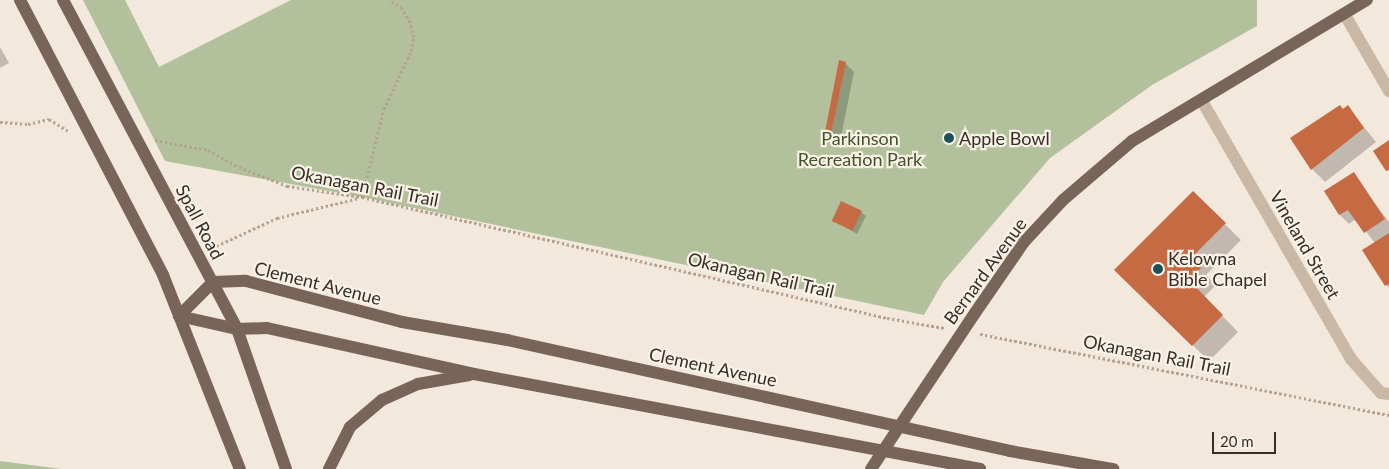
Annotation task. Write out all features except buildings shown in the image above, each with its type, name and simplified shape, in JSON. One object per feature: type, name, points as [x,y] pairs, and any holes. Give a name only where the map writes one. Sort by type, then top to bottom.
[{"type":"main road","points":[[20,0],[130,209],[179,316],[240,469]]},
{"type":"main road","name":"Spall Road","points":[[63,0],[237,329],[286,469]]},
{"type":"main road","name":"Bernard Avenue","points":[[871,469],[1024,242],[1062,200],[1132,141],[1202,101],[1367,0]]},
{"type":"main road","name":"Clement Avenue","points":[[213,282],[246,281],[402,322],[507,340],[1010,451],[1113,469]]},
{"type":"main road","points":[[179,316],[213,282]]},
{"type":"main road","points":[[179,316],[237,329],[267,328],[474,374],[980,469]]},
{"type":"main road","points":[[329,469],[350,427],[382,400],[418,384],[474,374]]},
{"type":"street","points":[[1345,15],[1389,91]]},
{"type":"street","name":"Vineland Street","points":[[1202,101],[1351,359],[1381,393],[1389,394]]},
{"type":"path","points":[[362,197],[384,109],[411,51],[414,37],[410,22],[402,8],[390,0]]},
{"type":"path","name":"Okanagan Rail Trail","points":[[134,136],[208,150],[239,167],[287,186],[362,197],[877,316],[954,330]]},
{"type":"path","name":"Okanagan Rail Trail","points":[[973,333],[1389,414]]},
{"type":"green space","name":"Parkinson Recreation Park","points":[[83,0],[125,0],[159,67],[291,0],[1257,0],[1257,26],[1152,85],[1050,158],[943,282],[924,315],[362,197],[165,161]]},
{"type":"green space","points":[[0,461],[61,469],[0,469]]},
{"type":"place","name":"Apple Bowl","points":[[949,138]]},
{"type":"place","name":"Kelowna Bible Chapel","points":[[1158,269]]}]
